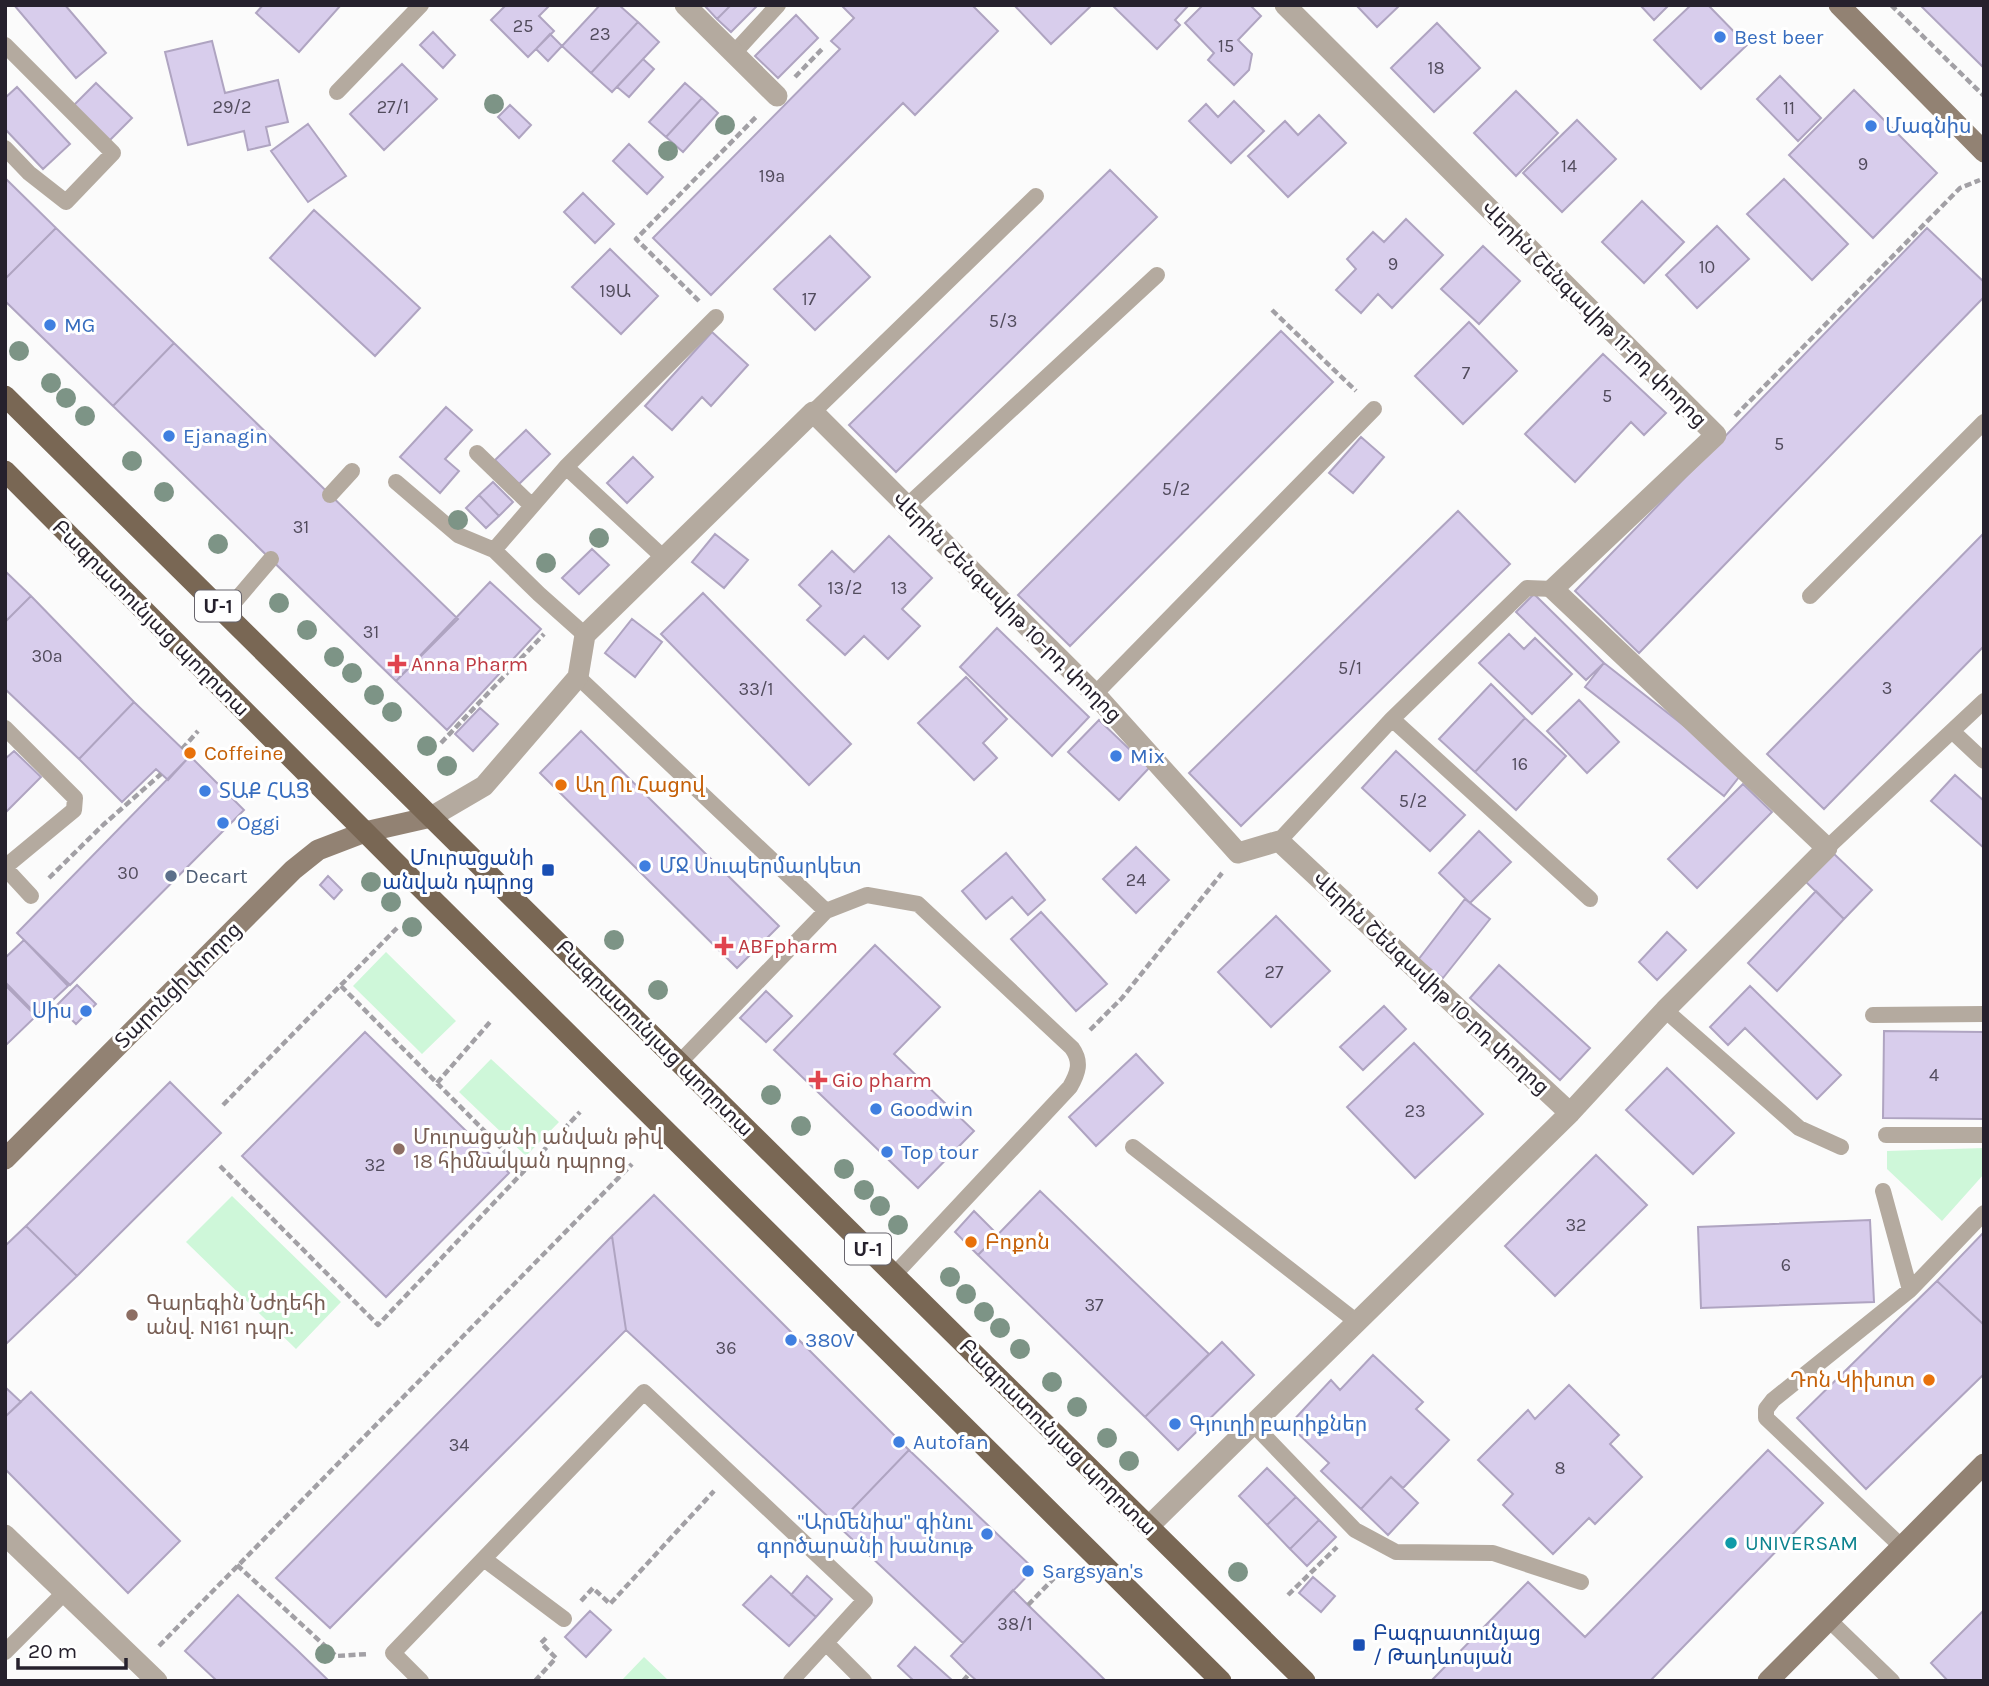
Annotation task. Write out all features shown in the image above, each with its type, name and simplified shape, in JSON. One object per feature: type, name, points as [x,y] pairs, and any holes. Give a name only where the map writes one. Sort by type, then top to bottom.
[{"type":"main road","name":"Բագրատունյաց պողոտա","points":[[5,396],[1305,1681]]},
{"type":"main road","name":"Բագրատունյաց պողոտա","points":[[5,471],[1221,1681]]},
{"type":"street","points":[[685,5],[777,96]]},
{"type":"street","name":"Վերին Շենգավիթ 11-րդ փողոց","points":[[1285,5],[1716,435],[1553,589]]},
{"type":"street","points":[[1839,5],[1984,152]]},
{"type":"street","points":[[431,817],[484,786],[578,677],[584,635],[813,412]]},
{"type":"street","name":"Վերին Շենգավիթ 10-րդ փողոց","points":[[813,412],[1095,694],[1238,853]]},
{"type":"street","points":[[1149,1526],[1570,1113],[1665,1010],[1827,848],[1553,589]]},
{"type":"street","name":"Տարոնցի փողոց","points":[[5,1159],[293,870],[318,850],[365,832],[431,817]]},
{"type":"street","points":[[1238,853],[1279,841]]},
{"type":"street","name":"Վերին Շենգավիթ 10-րդ փողոց","points":[[1279,841],[1570,1113]]},
{"type":"street","points":[[1768,1681],[1984,1464]]},
{"type":"street","points":[[5,1535],[157,1681]]},
{"type":"lane","points":[[337,92],[421,5]]},
{"type":"lane","points":[[734,53],[778,5]]},
{"type":"lane","points":[[5,45],[113,153],[66,202],[29,173],[5,149]]},
{"type":"lane","points":[[813,412],[1036,196]]},
{"type":"lane","points":[[907,506],[1157,275]]},
{"type":"lane","points":[[494,550],[566,467],[716,317]]},
{"type":"lane","points":[[1095,694],[1374,408]]},
{"type":"lane","points":[[1810,596],[1984,422]]},
{"type":"lane","points":[[477,453],[532,506]]},
{"type":"lane","points":[[566,467],[664,558]]},
{"type":"lane","points":[[330,495],[352,471]]},
{"type":"lane","points":[[397,482],[458,535],[494,550],[584,635]]},
{"type":"lane","points":[[225,612],[271,559]]},
{"type":"lane","points":[[1279,841],[1392,719],[1527,588],[1553,589]]},
{"type":"lane","points":[[578,677],[826,911]]},
{"type":"lane","points":[[1827,848],[1984,701]]},
{"type":"lane","points":[[1392,719],[1590,899]]},
{"type":"lane","points":[[5,728],[75,798],[74,810],[5,867],[32,896]]},
{"type":"lane","points":[[1952,731],[1984,761]]},
{"type":"lane","points":[[680,1063],[826,911],[867,895],[918,904],[1072,1048],[1078,1056],[1078,1072],[1070,1087],[894,1275]]},
{"type":"lane","points":[[1665,1010],[1798,1128],[1841,1147]]},
{"type":"lane","points":[[1873,1015],[1984,1014]]},
{"type":"lane","points":[[1886,1135],[1984,1135]]},
{"type":"lane","points":[[1133,1147],[1357,1322]]},
{"type":"lane","points":[[1883,1191],[1910,1290]]},
{"type":"lane","points":[[1902,1547],[1766,1418],[1766,1409],[1773,1400],[1910,1290],[1984,1213]]},
{"type":"lane","points":[[421,1681],[393,1653],[644,1392],[865,1600],[791,1681]]},
{"type":"lane","points":[[1253,1424],[1355,1530],[1396,1552],[1493,1553],[1581,1582]]},
{"type":"lane","points":[[484,1559],[564,1619]]},
{"type":"lane","points":[[5,1652],[65,1592]]},
{"type":"lane","points":[[1829,1620],[1892,1681]]},
{"type":"lane","points":[[826,1643],[864,1681]]},
{"type":"path","points":[[1891,5],[1984,96]]},
{"type":"path","points":[[716,317],[636,239],[824,47]]},
{"type":"path","points":[[1716,435],[1960,188],[1984,178]]},
{"type":"path","points":[[1272,310],[1374,408]]},
{"type":"path","points":[[441,743],[562,616]]},
{"type":"path","points":[[183,749],[198,731]]},
{"type":"path","points":[[32,896],[103,825],[161,774]]},
{"type":"path","points":[[1072,1048],[1122,998],[1238,853]]},
{"type":"path","points":[[223,1105],[397,928]]},
{"type":"path","points":[[341,986],[524,1171]]},
{"type":"path","points":[[437,1083],[491,1022]]},
{"type":"path","points":[[220,1166],[378,1325],[580,1112]]},
{"type":"path","points":[[140,1665],[632,1164]]},
{"type":"path","points":[[535,1681],[556,1658],[541,1643],[593,1588],[610,1604],[731,1472]]},
{"type":"path","points":[[1288,1595],[1355,1530]]},
{"type":"path","points":[[237,1565],[336,1656],[393,1653]]},
{"type":"path","points":[[1028,1605],[1059,1573]]},
{"type":"path","points":[[963,1681],[970,1674]]},
{"type":"green space","points":[[386,952],[456,1021],[422,1054],[353,986]]},
{"type":"green space","points":[[491,1059],[559,1122],[526,1156],[459,1092]]},
{"type":"green space","points":[[1984,1148],[1984,1174],[1942,1221],[1887,1169],[1887,1151]]},
{"type":"green space","points":[[232,1196],[341,1302],[296,1349],[186,1242]]},
{"type":"green space","points":[[644,1657],[669,1681],[621,1681]]},
{"type":"building","points":[[14,5],[65,5],[106,53],[76,78]]},
{"type":"building","points":[[263,5],[341,5],[299,52],[256,13]]},
{"type":"building","points":[[506,5],[550,5],[539,16],[554,31],[528,57],[491,20]]},
{"type":"building","points":[[600,5],[619,5],[638,22],[591,73],[562,46]]},
{"type":"building","points":[[704,5],[731,5],[717,19]]},
{"type":"building","points":[[731,5],[758,5],[731,32],[717,19]]},
{"type":"building","points":[[841,5],[972,5],[998,31],[915,115],[903,103],[711,295],[653,238],[840,49],[831,41],[854,18]]},
{"type":"building","points":[[1014,5],[1092,5],[1051,44]]},
{"type":"building","points":[[1112,5],[1189,5],[1175,20],[1180,25],[1157,49]]},
{"type":"building","points":[[1203,5],[1250,5],[1261,16],[1238,40],[1252,54],[1249,70],[1234,85],[1208,60],[1214,53],[1185,23]]},
{"type":"building","points":[[1356,5],[1400,5],[1377,27]]},
{"type":"building","points":[[1640,5],[1669,5],[1654,20]]},
{"type":"building","points":[[1691,5],[1708,5],[1747,45],[1701,89],[1654,40]]},
{"type":"building","points":[[1920,5],[1984,5],[1984,68]]},
{"type":"building","points":[[796,15],[818,38],[778,78],[755,56]]},
{"type":"building","points":[[638,22],[659,42],[612,92],[591,73]]},
{"type":"building","points":[[1437,23],[1480,68],[1434,112],[1391,68]]},
{"type":"building","points":[[433,32],[455,55],[443,68],[420,45]]},
{"type":"building","points":[[550,34],[562,46],[548,61],[536,49]]},
{"type":"building","points":[[212,41],[225,93],[278,80],[288,122],[266,127],[270,145],[248,150],[244,131],[188,145],[165,52]]},
{"type":"building","points":[[643,59],[654,69],[629,97],[617,87]]},
{"type":"building","points":[[402,64],[437,99],[384,150],[350,114]]},
{"type":"building","points":[[1780,76],[1821,118],[1798,141],[1757,99]]},
{"type":"building","points":[[96,83],[132,118],[109,141],[73,106]]},
{"type":"building","points":[[685,83],[702,98],[666,137],[649,122]]},
{"type":"building","points":[[17,87],[70,144],[43,169],[5,129],[5,98]]},
{"type":"building","points":[[1854,90],[1937,173],[1873,238],[1789,155]]},
{"type":"building","points":[[1516,91],[1558,133],[1516,176],[1474,133]]},
{"type":"building","points":[[702,98],[718,113],[683,152],[666,137]]},
{"type":"building","points":[[1234,101],[1264,131],[1231,163],[1189,121],[1206,104],[1218,117]]},
{"type":"building","points":[[510,105],[531,125],[519,138],[498,117]]},
{"type":"building","points":[[1319,115],[1346,143],[1288,197],[1248,156],[1285,121],[1298,135]]},
{"type":"building","points":[[1577,120],[1616,159],[1562,212],[1523,173]]},
{"type":"building","points":[[308,124],[346,176],[308,202],[271,151]]},
{"type":"building","points":[[629,144],[663,177],[647,194],[613,161]]},
{"type":"building","points":[[1110,170],[1157,217],[896,472],[849,425]]},
{"type":"building","points":[[5,178],[56,228],[5,279]]},
{"type":"building","points":[[1784,179],[1848,244],[1812,280],[1747,214]]},
{"type":"building","points":[[583,193],[614,224],[595,243],[564,212]]},
{"type":"building","points":[[1642,201],[1684,242],[1644,283],[1602,242]]},
{"type":"building","points":[[314,210],[420,308],[375,356],[270,258]]},
{"type":"building","points":[[1406,219],[1443,255],[1392,308],[1378,294],[1361,313],[1336,290],[1356,269],[1347,259],[1373,232],[1384,242]]},
{"type":"building","points":[[1717,226],[1749,259],[1697,308],[1666,275]]},
{"type":"building","points":[[56,228],[174,343],[113,406],[5,301],[5,279]]},
{"type":"building","points":[[1927,228],[1984,282],[1984,297],[1639,653],[1575,591]]},
{"type":"building","points":[[830,236],[870,277],[815,330],[774,289]]},
{"type":"building","points":[[1483,246],[1520,281],[1479,324],[1441,289]]},
{"type":"building","points":[[610,249],[658,296],[621,334],[572,287]]},
{"type":"building","points":[[1469,322],[1517,371],[1463,424],[1415,376]]},
{"type":"building","points":[[1281,331],[1333,382],[1070,646],[1018,595]]},
{"type":"building","points":[[712,332],[748,365],[711,406],[702,397],[672,430],[645,406]]},
{"type":"building","points":[[174,343],[458,619],[396,681],[113,406]]},
{"type":"building","points":[[1603,354],[1666,413],[1644,435],[1631,422],[1575,482],[1525,434]]},
{"type":"building","points":[[446,407],[472,430],[445,459],[459,471],[440,493],[400,457]]},
{"type":"building","points":[[526,430],[550,454],[519,484],[495,460]]},
{"type":"building","points":[[1361,437],[1384,457],[1353,493],[1329,473]]},
{"type":"building","points":[[633,457],[653,477],[627,503],[607,483]]},
{"type":"building","points":[[493,482],[513,502],[499,516],[479,495]]},
{"type":"building","points":[[479,495],[499,516],[486,528],[466,508]]},
{"type":"building","points":[[1458,511],[1510,564],[1241,826],[1189,773]]},
{"type":"building","points":[[1984,533],[1984,646],[1824,809],[1767,754]]},
{"type":"building","points":[[715,534],[748,560],[724,588],[692,562]]},
{"type":"building","points":[[889,536],[932,578],[902,609],[920,626],[888,659],[864,636],[845,655],[807,620],[821,606],[799,585],[832,551],[854,572]]},
{"type":"building","points":[[592,549],[609,565],[579,594],[562,578]]},
{"type":"building","points":[[5,571],[31,596],[5,622]]},
{"type":"building","points":[[490,582],[541,629],[447,730],[396,681]]},
{"type":"building","points":[[703,593],[851,744],[809,785],[661,634]]},
{"type":"building","points":[[1534,594],[1604,663],[1586,680],[1516,612]]},
{"type":"building","points":[[31,596],[134,702],[79,759],[5,689],[5,622]]},
{"type":"building","points":[[632,619],[662,642],[635,677],[605,653]]},
{"type":"building","points":[[997,628],[1089,717],[1052,756],[960,667]]},
{"type":"building","points":[[1509,634],[1524,649],[1535,638],[1572,674],[1532,714],[1479,663]]},
{"type":"building","points":[[1604,663],[1743,772],[1724,796],[1585,687]]},
{"type":"building","points":[[966,677],[1007,719],[983,743],[997,758],[974,780],[918,723]]},
{"type":"building","points":[[1491,684],[1525,718],[1475,772],[1439,739]]},
{"type":"building","points":[[1579,700],[1619,742],[1587,773],[1547,731]]},
{"type":"building","points":[[134,702],[190,756],[168,780],[156,769],[122,802],[79,759]]},
{"type":"building","points":[[480,708],[498,724],[473,751],[455,734]]},
{"type":"building","points":[[1525,718],[1566,756],[1516,810],[1475,772]]},
{"type":"building","points":[[1099,720],[1149,768],[1119,800],[1068,752]]},
{"type":"building","points":[[581,731],[779,926],[737,968],[540,773]]},
{"type":"building","points":[[14,751],[41,777],[5,813],[5,759]]},
{"type":"building","points":[[1396,751],[1465,815],[1430,851],[1362,788]]},
{"type":"building","points":[[190,756],[244,810],[70,985],[17,933]]},
{"type":"building","points":[[1955,775],[1984,801],[1984,848],[1931,801]]},
{"type":"building","points":[[1743,784],[1772,812],[1697,888],[1668,859]]},
{"type":"building","points":[[1479,831],[1511,862],[1470,903],[1439,873]]},
{"type":"building","points":[[1136,847],[1169,880],[1136,913],[1103,879]]},
{"type":"building","points":[[1832,852],[1872,890],[1844,919],[1805,881]]},
{"type":"building","points":[[1006,853],[1045,900],[1028,915],[1012,897],[986,919],[962,891]]},
{"type":"building","points":[[328,876],[342,890],[334,899],[320,885]]},
{"type":"building","points":[[1816,891],[1844,919],[1777,991],[1748,963]]},
{"type":"building","points":[[1465,899],[1490,919],[1443,978],[1418,960]]},
{"type":"building","points":[[1041,912],[1107,984],[1076,1011],[1011,939]]},
{"type":"building","points":[[1276,916],[1330,971],[1271,1027],[1218,972]]},
{"type":"building","points":[[1667,932],[1686,950],[1657,980],[1639,962]]},
{"type":"building","points":[[24,940],[68,986],[37,1015],[5,982],[5,958]]},
{"type":"building","points":[[875,945],[940,1007],[894,1054],[974,1131],[918,1188],[774,1050]]},
{"type":"building","points":[[1499,965],[1590,1048],[1560,1080],[1470,998]]},
{"type":"building","points":[[5,985],[36,1016],[5,1046]]},
{"type":"building","points":[[77,985],[96,1004],[76,1024],[57,1005]]},
{"type":"building","points":[[1750,986],[1841,1075],[1817,1099],[1745,1028],[1728,1045],[1710,1027]]},
{"type":"building","points":[[766,991],[792,1016],[766,1042],[740,1018]]},
{"type":"building","points":[[1384,1006],[1406,1029],[1363,1070],[1340,1047]]},
{"type":"building","points":[[1884,1031],[1984,1032],[1984,1119],[1883,1118]]},
{"type":"building","points":[[365,1032],[509,1173],[386,1297],[242,1156]]},
{"type":"building","points":[[1414,1043],[1483,1114],[1415,1178],[1347,1107]]},
{"type":"building","points":[[1136,1054],[1163,1083],[1096,1146],[1069,1117]]},
{"type":"building","points":[[1667,1068],[1734,1133],[1693,1174],[1626,1110]]},
{"type":"building","points":[[170,1082],[221,1133],[77,1276],[26,1226]]},
{"type":"building","points":[[1596,1155],[1647,1205],[1555,1296],[1505,1246]]},
{"type":"building","points":[[1040,1191],[1209,1354],[1145,1417],[978,1255]]},
{"type":"building","points":[[654,1195],[909,1450],[837,1525],[626,1330],[612,1236]]},
{"type":"building","points":[[974,1211],[998,1235],[978,1255],[955,1232]]},
{"type":"building","points":[[1870,1220],[1874,1302],[1701,1308],[1698,1227]]},
{"type":"building","points":[[26,1226],[77,1276],[5,1345],[5,1246]]},
{"type":"building","points":[[1984,1232],[1984,1325],[1937,1281]]},
{"type":"building","points":[[612,1236],[626,1330],[330,1628],[276,1578]]},
{"type":"building","points":[[1937,1281],[1984,1325],[1984,1374],[1866,1489],[1797,1418]]},
{"type":"building","points":[[1222,1342],[1254,1375],[1178,1450],[1145,1417]]},
{"type":"building","points":[[1373,1355],[1423,1402],[1416,1409],[1449,1440],[1403,1488],[1391,1477],[1361,1509],[1321,1471],[1329,1463],[1289,1425],[1331,1380],[1340,1390]]},
{"type":"building","points":[[1569,1385],[1619,1435],[1610,1444],[1642,1477],[1595,1524],[1589,1518],[1553,1554],[1503,1505],[1513,1494],[1478,1460],[1528,1410],[1535,1419]]},
{"type":"building","points":[[5,1387],[21,1402],[5,1417]]},
{"type":"building","points":[[31,1392],[180,1541],[128,1593],[5,1469],[5,1417]]},
{"type":"building","points":[[909,1450],[1034,1569],[963,1643],[837,1525]]},
{"type":"building","name":"UNIVERSAM","points":[[1768,1450],[1823,1503],[1650,1681],[1431,1681],[1528,1582],[1585,1637]]},
{"type":"building","points":[[1267,1468],[1296,1497],[1267,1525],[1239,1496]]},
{"type":"building","points":[[1391,1477],[1418,1503],[1388,1535],[1361,1509]]},
{"type":"building","points":[[1296,1497],[1319,1520],[1290,1549],[1267,1525]]},
{"type":"building","points":[[1319,1520],[1336,1537],[1307,1566],[1290,1549]]},
{"type":"building","points":[[771,1576],[816,1617],[789,1646],[743,1605]]},
{"type":"building","points":[[807,1576],[832,1599],[816,1617],[791,1595]]},
{"type":"building","points":[[1313,1577],[1335,1596],[1321,1612],[1299,1593]]},
{"type":"building","points":[[1013,1590],[1106,1681],[977,1681],[969,1674],[951,1656]]},
{"type":"building","points":[[238,1595],[329,1681],[217,1681],[185,1651]]},
{"type":"building","points":[[1984,1610],[1984,1681],[1948,1681],[1931,1663]]},
{"type":"building","points":[[590,1611],[611,1630],[586,1657],[565,1637]]},
{"type":"building","points":[[915,1647],[953,1681],[914,1681],[898,1666]]},
{"type":"place","name":"Best beer","points":[[1720,37]]},
{"type":"place","name":"Մագնիս","points":[[1871,126]]},
{"type":"place","name":"MG","points":[[50,325]]},
{"type":"place","name":"Ejanagin","points":[[169,436]]},
{"type":"place","name":"Anna Pharm","points":[[397,664]]},
{"type":"place","name":"Coffeine","points":[[190,753]]},
{"type":"place","name":"Mix","points":[[1116,756]]},
{"type":"place","name":"Աղ Ու Հացով","points":[[561,785]]},
{"type":"place","name":"ՏԱՔ ՀԱՑ","points":[[205,791]]},
{"type":"place","name":"Oggi","points":[[223,823]]},
{"type":"place","name":"ՄՋ Սուպերմարկետ","points":[[645,866]]},
{"type":"place","name":"Մուրացանի անվան դպրոց","points":[[548,870]]},
{"type":"place","name":"Decart","points":[[171,876]]},
{"type":"place","name":"ABFpharm","points":[[724,946]]},
{"type":"place","name":"Սիս","points":[[86,1011]]},
{"type":"place","name":"Gio pharm","points":[[818,1080]]},
{"type":"place","name":"Goodwin","points":[[876,1109]]},
{"type":"place","name":"Մուրացանի անվան թիվ 18 հիմնական դպրոց","points":[[399,1149]]},
{"type":"place","name":"Top tour","points":[[887,1152]]},
{"type":"place","name":"Բոքոն","points":[[971,1242]]},
{"type":"place","name":"Գարեգին Նժդեհի անվ. N161 դպր.","points":[[132,1315]]},
{"type":"place","name":"380V","points":[[791,1340]]},
{"type":"place","name":"Դոն Կիխոտ","points":[[1929,1380]]},
{"type":"place","name":"Գյուղի բարիքներ","points":[[1175,1424]]},
{"type":"place","name":"Autofan","points":[[899,1442]]},
{"type":"place","name":"\"Արմենիա\" գինու գործարանի խանութ","points":[[987,1534]]},
{"type":"place","name":"UNIVERSAM","points":[[1731,1543]]},
{"type":"place","name":"Sargsyan's","points":[[1028,1571]]},
{"type":"place","name":"Բագրատունյաց / Թադևոսյան","points":[[1359,1645]]}]
